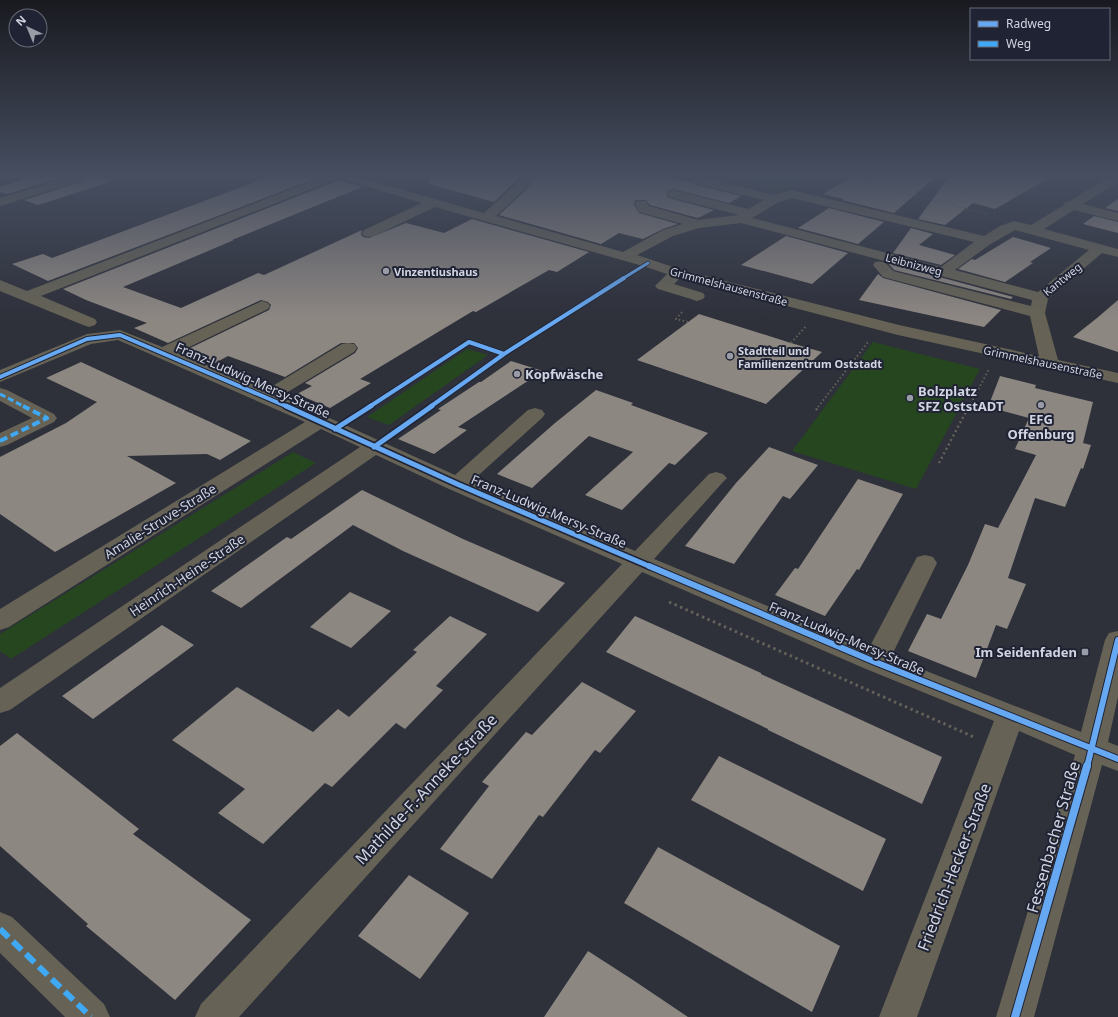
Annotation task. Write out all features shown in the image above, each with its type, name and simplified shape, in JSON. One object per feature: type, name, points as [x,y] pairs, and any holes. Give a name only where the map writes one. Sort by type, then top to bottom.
[{"type":"street","points":[[27,296],[212,224]]},
{"type":"street","points":[[369,233],[387,224]]},
{"type":"street","name":"Grimmelshausenstraße","points":[[509,224],[677,273],[898,330],[1118,378]]},
{"type":"street","points":[[624,257],[668,233],[696,224]]},
{"type":"street","name":"Leibnizweg","points":[[776,224],[944,272],[1040,297]]},
{"type":"street","points":[[918,224],[987,241]]},
{"type":"street","points":[[944,272],[961,258],[1013,224]]},
{"type":"street","points":[[1015,224],[1118,253]]},
{"type":"street","points":[[1033,230],[1041,224]]},
{"type":"street","name":"Kantweg","points":[[1050,364],[1037,313],[1040,297],[1100,248]]},
{"type":"street","points":[[880,266],[888,274],[1037,313]]},
{"type":"street","points":[[677,273],[662,286],[697,296]]},
{"type":"street","points":[[0,285],[89,322]]},
{"type":"street","name":"Franz-Ludwig-Mersy-Straße","points":[[163,353],[262,306]]},
{"type":"street","name":"Franz-Ludwig-Mersy-Straße","points":[[0,377],[87,339],[120,335],[320,421],[457,484],[875,662],[1105,754]]},
{"type":"street","name":"Franz-Ludwig-Mersy-Straße","points":[[267,398],[348,348]]},
{"type":"street","points":[[0,394],[47,418],[0,441]]},
{"type":"street","name":"Franz-Ludwig-Mersy-Straße","points":[[457,484],[535,414]]},
{"type":"street","name":"Amalie-Struve-Straße","points":[[0,621],[320,421]]},
{"type":"street","name":"Heinrich-Heine-Straße","points":[[0,702],[374,447]]},
{"type":"street","name":"Franz-Ludwig-Mersy-Straße","points":[[638,561],[716,478]]},
{"type":"street","name":"Mathilde-F.-Anneke-Straße","points":[[214,1017],[638,561]]},
{"type":"street","name":"Franz-Ludwig-Mersy-Straße","points":[[875,662],[925,563]]},
{"type":"street","name":"Fessenbacher Straße","points":[[1015,1017],[1105,754],[1118,640]]},
{"type":"street","name":"Friedrich-Hecker-Straße","points":[[898,1017],[1010,717]]},
{"type":"street","points":[[0,929],[91,1017]]},
{"type":"path","points":[[676,319],[688,322]]},
{"type":"path","points":[[816,410],[869,341],[889,345],[898,330]]},
{"type":"path","points":[[939,463],[998,353]]},
{"type":"green space","points":[[873,342],[980,369],[916,489],[792,451]]},
{"type":"green space","points":[[467,349],[488,355],[389,425],[367,417]]},
{"type":"green space","points":[[293,452],[316,463],[11,659],[0,651],[0,634]]},
{"type":"building","points":[[141,224],[195,224],[48,281],[12,264],[43,254],[52,258]]},
{"type":"building","points":[[226,224],[270,224],[123,287],[181,308],[258,273],[264,275],[362,230],[361,234],[363,237],[369,238],[402,224],[412,224],[444,233],[461,224],[491,224],[589,252],[557,272],[549,270],[476,312],[473,311],[360,379],[371,383],[330,408],[297,394],[312,386],[305,383],[355,353],[358,348],[354,343],[341,343],[285,377],[228,356],[215,363],[186,350],[269,310],[271,305],[268,302],[261,300],[168,343],[134,328],[147,323],[86,300],[63,289]]},
{"type":"building","points":[[532,224],[677,224],[663,229],[643,239],[619,233],[601,244]]},
{"type":"building","points":[[803,224],[881,224],[858,244],[798,228]]},
{"type":"building","points":[[1085,224],[1118,224],[1118,233]]},
{"type":"building","points":[[911,228],[933,234],[919,245],[955,255],[941,265],[893,253]]},
{"type":"building","points":[[786,236],[848,253],[812,284],[741,265]]},
{"type":"building","points":[[1013,237],[1051,248],[1030,262],[1033,263],[1005,282],[958,269],[972,259],[975,260]]},
{"type":"building","points":[[888,263],[1013,297],[1011,299],[894,270]]},
{"type":"building","points":[[878,274],[883,278],[1001,310],[984,327],[859,300]]},
{"type":"building","points":[[1118,300],[1118,352],[1073,337],[1097,318]]},
{"type":"building","name":"Stadtteil und Familienzentrum Oststadt","points":[[699,314],[822,352],[766,404],[637,360]]},
{"type":"building","points":[[511,361],[543,371],[458,427],[467,430],[434,454],[398,439],[441,410],[438,409]]},
{"type":"building","points":[[81,362],[251,441],[220,460],[207,454],[127,456],[176,483],[55,552],[0,514],[0,457],[66,423],[97,402],[46,378]]},
{"type":"building","points":[[1000,376],[1036,385],[1035,388],[1093,402],[1083,443],[1091,445],[1083,469],[1081,468],[1065,507],[1035,498],[1008,578],[1026,584],[1007,629],[996,625],[976,678],[908,651],[927,614],[941,619],[968,565],[985,524],[998,528],[1036,455],[1015,449],[1029,418],[988,407]]},
{"type":"building","points":[[596,390],[633,403],[631,405],[708,433],[675,465],[669,463],[622,510],[585,495],[633,452],[589,436],[532,488],[497,474],[555,423]]},
{"type":"building","points":[[769,447],[818,465],[790,499],[783,496],[734,564],[685,546],[736,483]]},
{"type":"building","points":[[858,479],[903,494],[859,570],[857,569],[825,616],[775,595],[795,568],[798,569]]},
{"type":"building","points":[[362,490],[463,539],[565,583],[538,612],[403,551],[353,525],[241,608],[211,591],[287,537],[291,539]]},
{"type":"building","points":[[350,592],[391,611],[351,648],[310,627]]},
{"type":"building","points":[[450,616],[487,634],[436,686],[443,690],[405,729],[396,723],[332,787],[325,783],[263,844],[218,813],[245,789],[172,740],[237,687],[313,732],[338,709],[349,717],[417,652],[413,650]]},
{"type":"building","points":[[635,616],[942,757],[922,804],[606,652]]},
{"type":"building","points":[[162,625],[194,645],[93,719],[62,696]]},
{"type":"building","points":[[582,682],[636,711],[600,753],[595,750],[543,817],[539,815],[492,879],[440,849],[489,786],[482,782],[526,732],[532,735]]},
{"type":"building","points":[[17,733],[139,829],[133,834],[251,920],[175,1000],[86,926],[88,924],[0,846],[0,746]]},
{"type":"building","points":[[719,756],[886,839],[863,891],[691,800]]},
{"type":"building","points":[[658,847],[840,946],[812,1012],[624,903]]},
{"type":"building","points":[[409,875],[469,913],[420,979],[358,936]]},
{"type":"building","points":[[588,951],[633,980],[688,1017],[544,1017]]},
{"type":"marked path","points":[[0,394],[47,418],[0,441]]},
{"type":"marked path","points":[[0,929],[91,1017]]},
{"type":"cycle path","points":[[335,429],[469,342],[504,354],[648,263]]},
{"type":"cycle path","points":[[0,377],[87,339],[120,335],[267,397],[457,484],[875,662],[1118,759]]},
{"type":"cycle path","points":[[374,447],[504,354]]},
{"type":"cycle path","points":[[1015,1017],[1092,748],[1118,640]]},
{"type":"place","name":"Vinzentiushaus","points":[[386,271]]},
{"type":"place","name":"Stadtteil und Familienzentrum Oststadt","points":[[730,356]]},
{"type":"place","name":"Kopfwäsche","points":[[517,374]]},
{"type":"place","name":"Bolzplatz SFZ OststADT","points":[[910,398]]},
{"type":"place","name":"EFG Offenburg","points":[[1041,405]]},
{"type":"place","name":"Im Seidenfaden","points":[[1085,652]]}]
